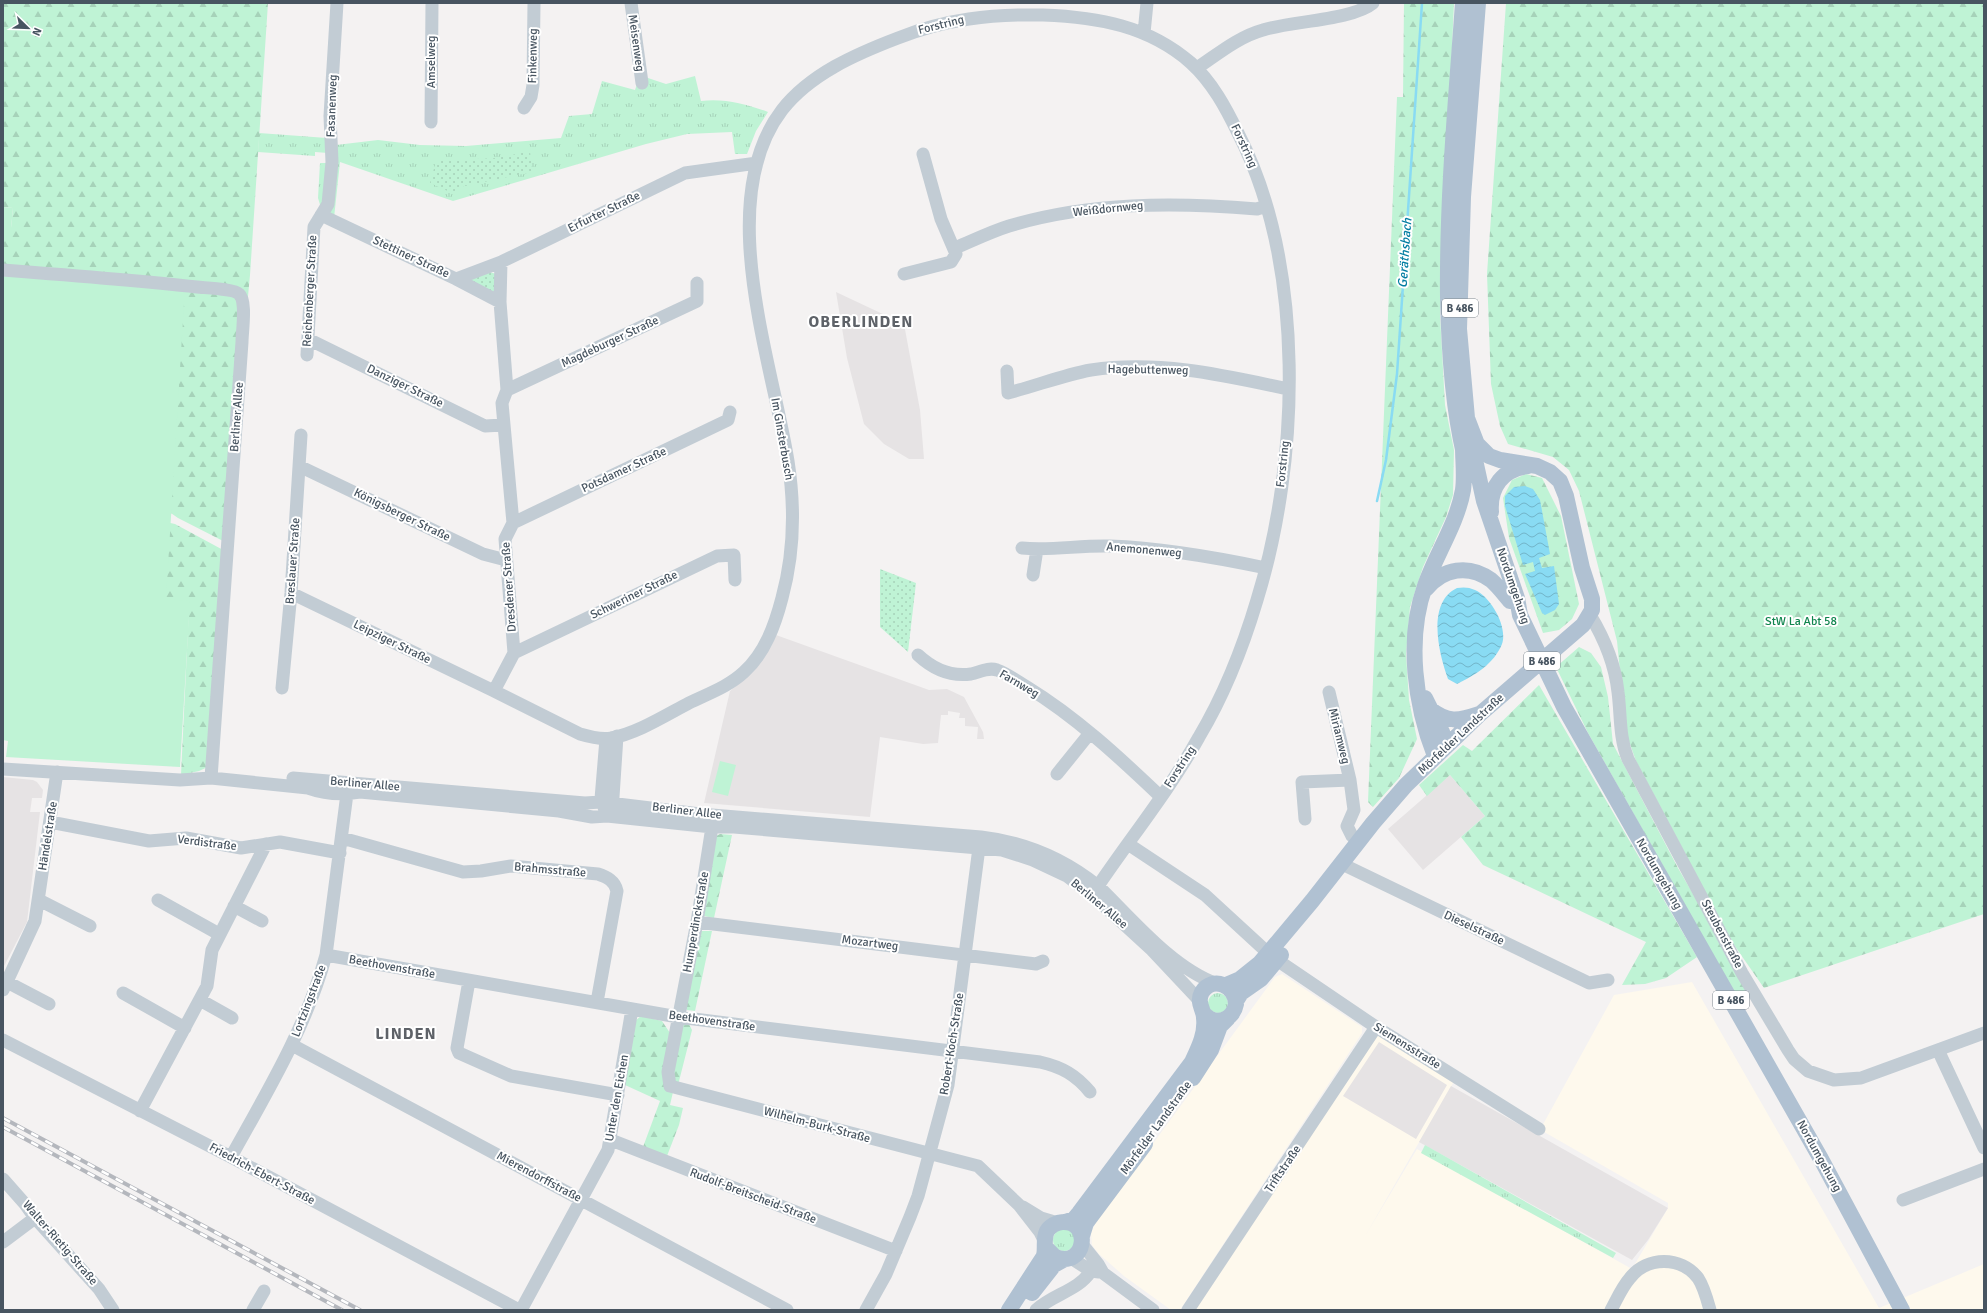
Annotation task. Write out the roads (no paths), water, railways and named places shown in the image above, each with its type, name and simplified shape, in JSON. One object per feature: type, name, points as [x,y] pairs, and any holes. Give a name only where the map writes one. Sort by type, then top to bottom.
[{"type":"main road","name":"B 486","points":[[1463,3],[1450,199],[1448,273],[1452,379],[1463,447],[1485,530],[1510,601],[1520,615]]},
{"type":"main road","name":"B 486","points":[[1467,418],[1459,329],[1463,197],[1478,3]]},
{"type":"main road","points":[[1467,418],[1477,444],[1489,456],[1500,460],[1537,466],[1555,476],[1564,489],[1582,568],[1592,599],[1590,615]]},
{"type":"main road","name":"Nordumgehung","points":[[1467,418],[1477,471],[1492,527],[1518,598],[1520,615],[1564,707],[1825,1166],[1902,1310]]},
{"type":"main road","points":[[1436,756],[1426,732],[1422,713],[1417,673],[1415,629],[1421,599],[1460,500],[1464,479],[1463,447]]},
{"type":"main road","points":[[1492,527],[1490,505],[1491,497],[1497,483],[1512,470],[1527,466],[1537,466]]},
{"type":"main road","points":[[1421,599],[1430,584],[1445,572],[1468,570],[1481,574],[1493,581],[1510,601]]},
{"type":"main road","name":"Mörfelder Landstraße","points":[[1020,1310],[1054,1265],[1076,1255],[1082,1240],[1086,1223],[1202,1066],[1212,1050],[1220,1026],[1234,1012],[1239,995],[1261,979],[1276,951],[1279,941],[1342,864],[1358,842],[1393,800],[1436,756],[1480,714],[1519,682],[1583,625],[1590,615]]},
{"type":"main road","points":[[1417,673],[1421,690],[1444,739],[1436,756]]},
{"type":"main road","points":[[1429,708],[1440,717],[1450,720],[1464,720],[1480,714]]},
{"type":"main road","name":"Mörfelder Landstraße","points":[[1009,1310],[1040,1264],[1049,1229],[1062,1222],[1074,1219],[1192,1062],[1202,1039],[1202,1007],[1204,989],[1222,984],[1246,974],[1272,957],[1301,928],[1342,864]]},
{"type":"main road","points":[[1222,984],[1232,990],[1236,1001]]},
{"type":"main road","points":[[1202,1007],[1214,1020],[1228,1018]]},
{"type":"main road","points":[[1062,1222],[1075,1226],[1082,1240]]},
{"type":"main road","points":[[1045,1245],[1051,1255],[1067,1259]]},
{"type":"street","name":"Fasanenweg","points":[[324,211],[332,162],[330,116],[337,3]]},
{"type":"street","name":"Amselweg","points":[[431,122],[432,3]]},
{"type":"street","name":"Finkenweg","points":[[524,108],[531,96],[533,85],[534,3]]},
{"type":"street","name":"Meisenweg","points":[[630,3],[642,83]]},
{"type":"street","points":[[1144,33],[1146,3]]},
{"type":"street","points":[[1197,68],[1237,42],[1263,30],[1357,12],[1373,3]]},
{"type":"street","name":"Forstring","points":[[818,77],[853,57],[900,37],[943,23],[974,17],[1029,15],[1086,18],[1120,24],[1144,33],[1170,47],[1197,68],[1209,83],[1232,121],[1249,154],[1266,206],[1279,257],[1286,303],[1288,341],[1288,389],[1284,464],[1277,514],[1266,568],[1249,625],[1219,698],[1199,738],[1161,797],[1095,890]]},
{"type":"street","name":"Im Ginsterbusch","points":[[612,738],[639,728],[728,684],[745,671],[767,642],[778,612],[784,592],[792,537],[791,492],[788,459],[756,300],[749,212],[757,163],[780,112],[799,91],[818,77]]},
{"type":"street","points":[[904,274],[950,262],[956,254],[955,248],[941,219],[923,154]]},
{"type":"street","name":"Erfurter Straße","points":[[456,278],[501,262],[685,173],[757,163]]},
{"type":"street","name":"Weißdornweg","points":[[955,248],[1020,223],[1103,208],[1160,204],[1200,204],[1257,209],[1266,206]]},
{"type":"street","name":"Stettiner Straße","points":[[324,211],[500,302]]},
{"type":"street","name":"Reichenberger Straße","points":[[306,355],[314,227],[324,211]]},
{"type":"street","name":"Dresdener Straße","points":[[501,262],[500,302],[507,390],[502,403],[512,522],[505,539],[514,653]]},
{"type":"street","name":"Berliner Allee","points":[[3,270],[125,279],[199,287],[236,292],[242,298],[244,305],[242,342],[211,778]]},
{"type":"street","name":"Magdeburger Straße","points":[[507,390],[697,301],[697,283]]},
{"type":"street","name":"Danziger Straße","points":[[308,339],[485,426],[503,425]]},
{"type":"street","name":"Hagebuttenweg","points":[[1007,371],[1008,393],[1089,371],[1115,368],[1161,368],[1200,371],[1288,389]]},
{"type":"street","name":"Potsdamer Straße","points":[[512,522],[728,420],[730,412]]},
{"type":"street","name":"Breslauer Straße","points":[[282,688],[291,593],[301,435]]},
{"type":"street","name":"Königsberger Straße","points":[[299,466],[483,554],[506,560]]},
{"type":"street","name":"Anemonenweg","points":[[1022,548],[1037,550],[1078,546],[1148,548],[1211,557],[1266,568]]},
{"type":"street","points":[[1033,575],[1037,550]]},
{"type":"street","name":"Schweriner Straße","points":[[514,653],[718,556],[734,555],[735,580]]},
{"type":"street","name":"Leipziger Straße","points":[[291,593],[494,691]]},
{"type":"street","name":"Steubenstraße","points":[[1590,615],[1604,638],[1617,681],[1621,731],[1628,759],[1739,967],[1794,1059],[1816,1076],[1830,1080],[1844,1081],[1868,1076],[1984,1033]]},
{"type":"street","points":[[514,653],[494,691],[580,734],[591,737],[612,738],[608,809]]},
{"type":"street","name":"Farnweg","points":[[918,655],[930,666],[945,672],[970,674],[989,669],[1002,672],[1035,692],[1090,732],[1161,797]]},
{"type":"street","name":"Miriamweg","points":[[1329,692],[1350,780],[1354,810],[1347,826],[1352,836],[1358,842]]},
{"type":"street","points":[[1057,774],[1090,732]]},
{"type":"street","name":"Berliner Allee","points":[[3,769],[180,780],[211,778],[308,788],[317,791],[348,788],[360,792],[559,811],[589,816],[608,809],[759,819],[980,843]]},
{"type":"street","name":"Händelstraße","points":[[49,1004],[5,986],[33,929],[57,772]]},
{"type":"street","name":"Miriamweg","points":[[1305,819],[1302,782],[1350,780]]},
{"type":"street","name":"Lortzingstraße","points":[[231,1157],[292,1045],[316,989],[326,956],[348,788]]},
{"type":"street","name":"Berliner Allee","points":[[608,809],[712,827],[980,843],[1016,843],[1048,854],[1073,868],[1136,929],[1181,965],[1197,975],[1222,984]]},
{"type":"street","name":"Verdistraße","points":[[50,822],[149,841],[186,838],[241,848],[280,842],[340,853]]},
{"type":"street","name":"Humperdinckstraße","points":[[678,1017],[697,922],[712,827]]},
{"type":"street","name":"Brahmsstraße","points":[[342,838],[463,872],[481,871],[511,866],[598,874],[611,880],[615,884],[617,891],[597,1002]]},
{"type":"street","name":"Robert-Koch-Straße","points":[[866,1310],[886,1274],[918,1196],[948,1085],[980,843]]},
{"type":"street","points":[[140,1111],[200,1000],[208,982],[212,950],[266,844]]},
{"type":"street","name":"Siemensstraße","points":[[1128,844],[1205,895],[1272,957],[1376,1027],[1539,1129]]},
{"type":"street","name":"Dieselstraße","points":[[1342,864],[1589,983],[1608,980]]},
{"type":"street","points":[[38,900],[90,926]]},
{"type":"street","points":[[158,900],[220,934]]},
{"type":"street","points":[[234,906],[262,921]]},
{"type":"street","name":"Mozartweg","points":[[697,922],[1036,964],[1043,961]]},
{"type":"street","name":"Berliner Allee","points":[[1136,929],[1152,950],[1202,1007]]},
{"type":"street","name":"Beethovenstraße","points":[[326,956],[678,1017],[1040,1062],[1056,1066],[1072,1074],[1090,1092]]},
{"type":"street","points":[[469,981],[457,1048],[459,1053],[511,1076],[618,1095]]},
{"type":"street","points":[[123,992],[185,1028]]},
{"type":"street","points":[[200,1000],[232,1018]]},
{"type":"street","name":"Unter den Eichen","points":[[520,1310],[582,1200],[608,1150],[611,1140],[632,1009]]},
{"type":"street","name":"Wilhelm-Burk-Straße","points":[[678,1017],[668,1072],[670,1086],[978,1166],[1019,1205],[1040,1232],[1045,1245]]},
{"type":"street","name":"Triftstraße","points":[[1188,1310],[1376,1027]]},
{"type":"street","name":"Friedrich-Ebert-Straße","points":[[3,1040],[231,1157],[520,1310]]},
{"type":"street","name":"Mierendorffstraße","points":[[292,1045],[787,1310]]},
{"type":"street","points":[[1938,1050],[1984,1148]]},
{"type":"street","name":"Rudolf-Breitscheid-Straße","points":[[611,1140],[896,1251]]},
{"type":"street","points":[[1903,1200],[1984,1169]]},
{"type":"street","name":"Walter-Rietig-Straße","points":[[3,1179],[35,1218],[99,1288],[114,1310]]},
{"type":"street","name":"Wilhelm-Burk-Straße","points":[[1019,1205],[1041,1218],[1062,1222]]},
{"type":"street","points":[[3,1242],[35,1218]]},
{"type":"street","points":[[1036,1310],[1048,1301],[1097,1272],[1098,1264],[1082,1240]]},
{"type":"street","points":[[1067,1259],[1097,1272],[1153,1310]]},
{"type":"street","points":[[1611,1310],[1630,1277],[1640,1269],[1660,1261],[1670,1261],[1685,1267],[1697,1278],[1702,1286],[1710,1310]]},
{"type":"street","points":[[253,1310],[264,1291]]},
{"type":"water","points":[[1525,486],[1533,489],[1540,500],[1550,554],[1539,558],[1542,568],[1554,566],[1559,604],[1555,610],[1545,615],[1542,613],[1525,574],[1535,571],[1533,562],[1523,565],[1505,506],[1505,496],[1514,487]]},
{"type":"water","points":[[1457,588],[1473,589],[1487,599],[1497,613],[1503,629],[1503,637],[1499,651],[1489,663],[1477,673],[1457,684],[1448,679],[1441,656],[1438,617],[1441,605],[1447,595]]},
{"type":"waterway","name":"Geräthsbach","points":[[1377,501],[1386,460],[1397,374],[1422,3]]},
{"type":"railway","points":[[3,1118],[360,1310]]},
{"type":"railway","points":[[3,1127],[342,1310]]},
{"type":"district","name":"OBERLINDEN","points":[[861,322]]},
{"type":"district","name":"LINDEN","points":[[406,1034]]},
{"type":"park label","name":"StW La Abt 58","points":[[1801,621]]}]
